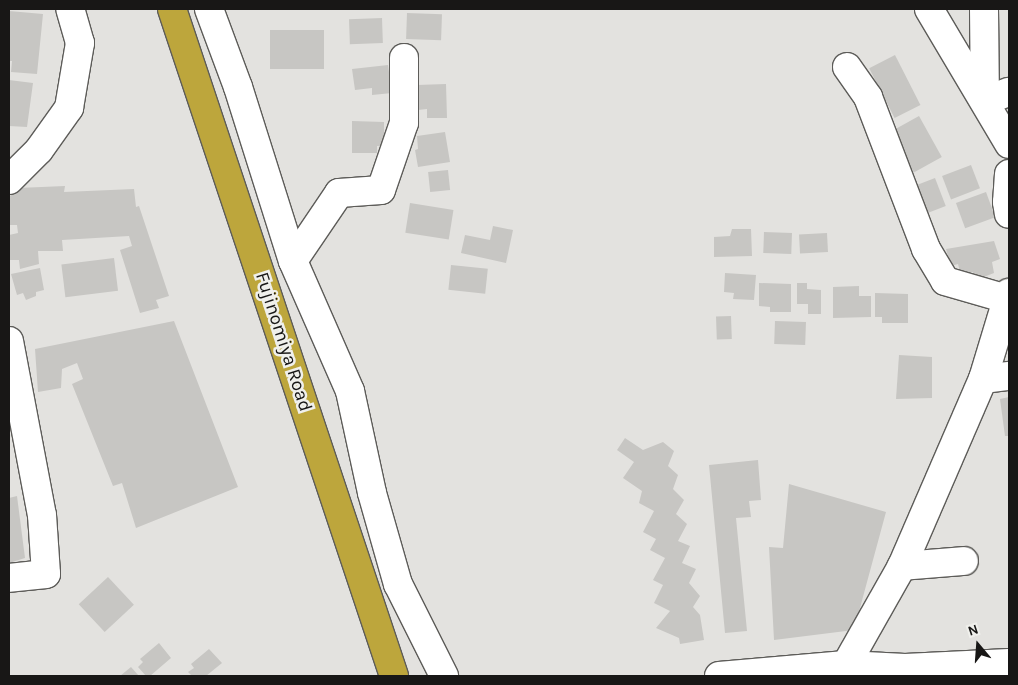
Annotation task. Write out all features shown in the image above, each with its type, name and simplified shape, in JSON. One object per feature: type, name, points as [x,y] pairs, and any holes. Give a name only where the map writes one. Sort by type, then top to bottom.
[{"type":"highway","name":"Fujinomiya Road","points":[[172,9],[394,676]]},
{"type":"street","points":[[9,180],[39,150],[69,108],[80,43],[70,9]]},
{"type":"street","points":[[209,9],[238,87],[293,261],[350,391],[372,493],[398,584],[444,676]]},
{"type":"street","points":[[929,9],[997,97]]},
{"type":"street","points":[[984,9],[997,97],[1009,144]]},
{"type":"street","points":[[293,261],[339,193],[381,190],[404,123],[404,58]]},
{"type":"street","points":[[845,671],[902,566],[996,377],[1008,296],[945,280],[926,249],[868,97],[847,67]]},
{"type":"street","points":[[1009,174],[1007,202],[1009,214]]},
{"type":"street","points":[[9,341],[42,515],[46,574],[9,578]]},
{"type":"street","points":[[902,566],[964,562]]},
{"type":"street","points":[[719,676],[845,671],[902,672],[1009,663]]},
{"type":"building","points":[[9,11],[43,14],[37,74],[11,72],[12,61],[9,61]]},
{"type":"building","points":[[407,13],[442,14],[441,40],[406,39]]},
{"type":"building","points":[[382,18],[383,43],[350,44],[349,19]]},
{"type":"building","points":[[270,30],[324,30],[324,69],[270,69]]},
{"type":"building","points":[[895,55],[920,105],[895,118],[869,68]]},
{"type":"building","points":[[388,65],[392,93],[372,95],[372,88],[355,90],[352,69]]},
{"type":"building","points":[[9,80],[33,83],[27,127],[9,126]]},
{"type":"building","points":[[446,84],[447,118],[427,118],[427,109],[418,110],[417,85]]},
{"type":"building","points":[[919,116],[942,157],[914,173],[891,132]]},
{"type":"building","points":[[352,121],[384,122],[384,146],[377,146],[377,153],[352,153]]},
{"type":"building","points":[[445,132],[450,162],[418,167],[415,150],[418,149],[417,136]]},
{"type":"building","points":[[971,165],[980,188],[951,199],[942,176]]},
{"type":"building","points":[[448,170],[450,190],[430,192],[428,172]]},
{"type":"building","points":[[935,178],[946,206],[922,215],[912,187]]},
{"type":"building","points":[[65,186],[64,192],[134,189],[136,207],[139,206],[169,296],[156,300],[159,308],[140,313],[120,250],[132,246],[129,236],[62,240],[63,251],[38,251],[39,264],[20,269],[19,260],[9,260],[9,235],[18,233],[17,225],[9,225],[9,197],[18,188]]},
{"type":"building","points":[[986,192],[995,217],[965,228],[956,203]]},
{"type":"building","points":[[410,203],[453,210],[449,240],[405,233]]},
{"type":"building","points":[[493,226],[513,230],[506,263],[461,253],[465,235],[490,240]]},
{"type":"building","points":[[732,229],[751,229],[752,256],[714,257],[714,237],[730,236]]},
{"type":"building","points":[[764,232],[792,233],[791,254],[763,253]]},
{"type":"building","points":[[827,233],[828,252],[800,253],[799,234]]},
{"type":"building","points":[[994,241],[1000,259],[992,262],[994,273],[976,280],[973,272],[961,276],[958,264],[951,266],[946,249]]},
{"type":"building","points":[[114,258],[118,291],[65,297],[61,264]]},
{"type":"building","points":[[451,265],[488,269],[485,294],[448,290]]},
{"type":"building","points":[[40,268],[44,290],[36,292],[36,296],[26,300],[23,293],[17,295],[11,274]]},
{"type":"building","points":[[725,273],[756,275],[754,300],[733,299],[734,293],[724,292]]},
{"type":"building","points":[[759,283],[791,284],[791,312],[770,312],[770,307],[759,306]]},
{"type":"building","points":[[797,283],[807,283],[807,289],[821,290],[821,314],[808,314],[808,304],[797,304]]},
{"type":"building","points":[[859,286],[859,296],[871,296],[871,317],[833,318],[833,287]]},
{"type":"building","points":[[875,293],[908,294],[908,323],[882,323],[882,317],[875,317]]},
{"type":"building","points":[[731,316],[732,339],[717,340],[716,317]]},
{"type":"building","points":[[174,321],[238,487],[136,528],[122,483],[113,486],[72,384],[83,379],[77,363],[62,369],[61,388],[38,392],[35,349]]},
{"type":"building","points":[[775,321],[806,322],[805,345],[774,344]]},
{"type":"building","points":[[899,355],[932,357],[932,398],[896,399]]},
{"type":"building","points":[[1009,397],[1009,436],[1005,436],[1000,399]]},
{"type":"building","points":[[625,438],[643,450],[663,442],[674,451],[668,466],[678,475],[673,489],[684,500],[676,514],[687,524],[678,541],[690,546],[682,563],[696,569],[689,583],[700,596],[693,607],[700,615],[704,640],[680,644],[679,638],[656,628],[670,611],[654,603],[663,585],[653,580],[665,558],[650,550],[656,539],[643,532],[654,511],[639,503],[642,491],[623,478],[634,462],[617,450]]},
{"type":"building","points":[[758,460],[761,500],[749,501],[751,517],[736,518],[747,631],[725,633],[709,465]]},
{"type":"building","points":[[789,484],[886,512],[854,630],[774,640],[769,547],[783,548]]},
{"type":"building","points":[[17,496],[25,558],[9,563],[9,498]]},
{"type":"building","points":[[108,577],[134,605],[105,632],[79,604]]},
{"type":"building","points":[[159,643],[171,658],[150,676],[146,676],[138,667],[143,662],[140,659]]},
{"type":"building","points":[[209,649],[222,663],[206,676],[192,676],[188,672],[194,668],[191,664]]},
{"type":"building","points":[[131,667],[139,676],[120,676]]}]
